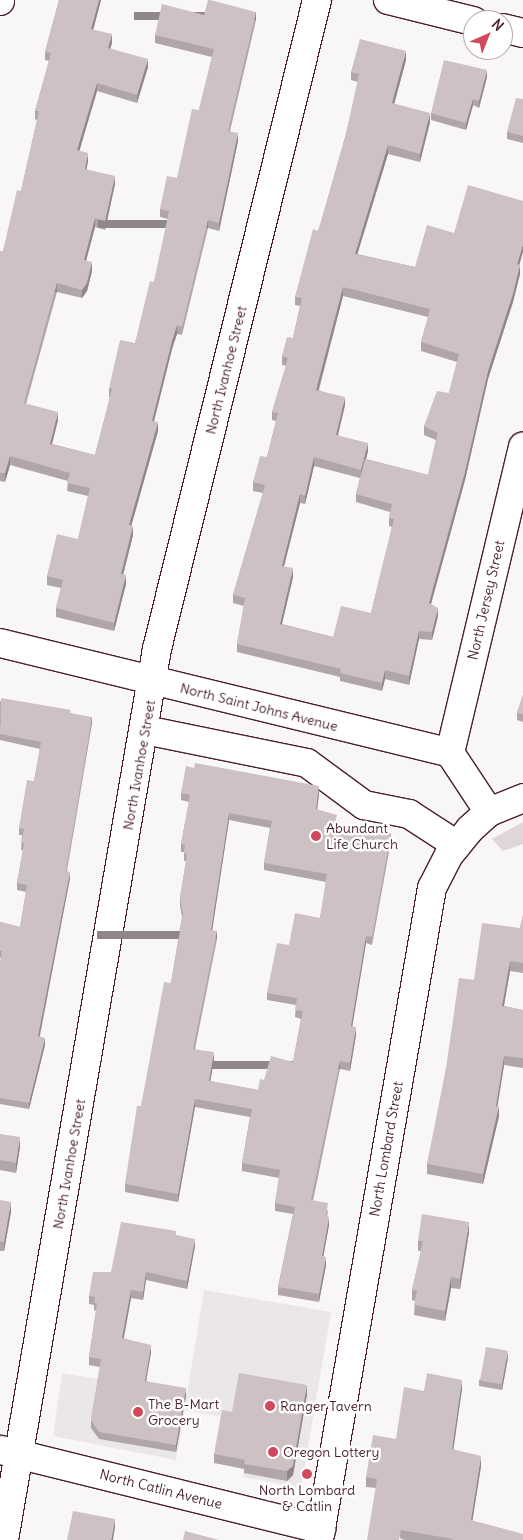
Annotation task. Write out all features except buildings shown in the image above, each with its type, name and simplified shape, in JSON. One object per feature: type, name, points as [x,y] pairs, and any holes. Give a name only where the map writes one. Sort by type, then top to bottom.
[{"type":"street","name":"North Ivanhoe Street","points":[[4,1540],[9,1452],[146,730],[157,649],[317,0]]},
{"type":"street","points":[[388,0],[463,19]]},
{"type":"street","name":"North Jersey Street","points":[[450,753],[523,447]]},
{"type":"street","name":"North Saint Johns Avenue","points":[[0,643],[450,753]]},
{"type":"street","points":[[146,730],[307,763],[364,804],[409,814],[457,844]]},
{"type":"street","points":[[450,753],[489,812]]},
{"type":"street","name":"North Lombard Street","points":[[320,1534],[426,916],[437,876],[457,844],[489,812],[523,798]]},
{"type":"street","name":"North Catlin Avenue","points":[[9,1452],[320,1534]]},
{"type":"shaded area","points":[[523,822],[523,844],[503,851],[492,839]]},
{"type":"shaded area","points":[[204,1290],[331,1312],[301,1488],[243,1477],[252,1423],[185,1410],[176,1460],[53,1436],[62,1373],[187,1394]]},
{"type":"place","name":"Abundant Life Church","points":[[316,836]]},
{"type":"place","name":"Ranger Tavern","points":[[270,1406]]},
{"type":"place","name":"The B-Mart Grocery","points":[[138,1412]]},
{"type":"place","name":"Oregon Lottery","points":[[273,1452]]},
{"type":"place","name":"North Lombard & Catlin","points":[[307,1474]]}]
